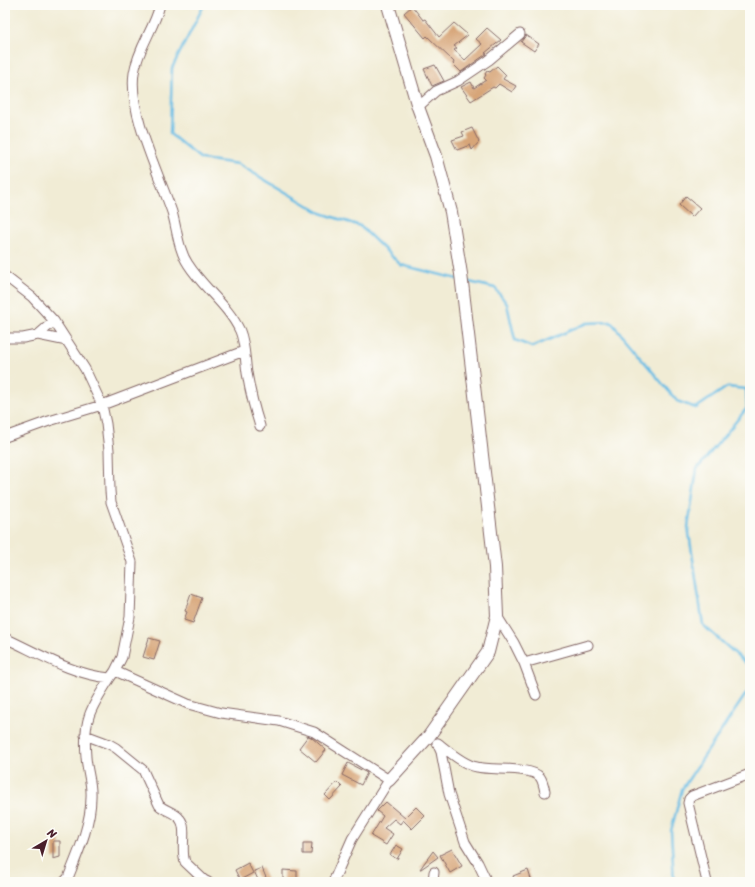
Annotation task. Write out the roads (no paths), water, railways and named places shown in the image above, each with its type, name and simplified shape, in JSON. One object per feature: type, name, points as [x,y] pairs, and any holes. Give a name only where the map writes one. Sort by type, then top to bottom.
[{"type":"street","points":[[160,5],[157,17],[142,46],[134,74],[136,107],[141,126],[172,213],[187,263],[197,277],[229,313],[240,332],[252,404],[260,426]]},
{"type":"street","points":[[333,882],[352,839],[389,780],[433,739],[488,652],[497,616],[495,566],[462,282],[451,212],[436,156],[418,107],[388,5]]},
{"type":"street","points":[[418,107],[436,91],[458,81],[489,60],[520,34]]},
{"type":"street","points":[[5,276],[32,297],[54,321],[84,369],[102,405],[109,450],[111,502],[132,562],[130,617],[122,657],[92,705],[87,720],[85,736],[86,758],[91,790],[91,806],[81,847],[68,878],[64,882]]},
{"type":"street","points":[[38,335],[54,321]]},
{"type":"street","points":[[5,338],[23,338],[38,335],[67,341]]},
{"type":"street","points":[[5,438],[49,421],[102,405],[244,351]]},
{"type":"street","points":[[497,616],[514,643],[536,695]]},
{"type":"street","points":[[5,638],[75,671],[95,677],[112,675],[188,704],[221,713],[279,721],[314,732],[389,780]]},
{"type":"street","points":[[524,664],[588,645]]},
{"type":"street","points":[[85,736],[113,746],[143,770],[159,805],[163,809],[178,817],[183,823],[185,862],[208,882]]},
{"type":"street","points":[[433,739],[458,758],[476,767],[518,770],[534,773],[541,779],[545,792]]},
{"type":"street","points":[[433,739],[441,752],[449,794],[464,842],[478,863],[487,882]]},
{"type":"street","points":[[707,882],[688,803],[689,799],[692,796],[750,774]]},
{"type":"street","points":[[433,882],[434,872]]},
{"type":"waterway","points":[[204,5],[172,68],[170,134],[201,159],[238,164],[321,213],[360,226],[401,265],[458,279]]},
{"type":"waterway","points":[[465,281],[495,288],[507,304],[515,340],[532,347],[587,323],[611,322],[677,401],[696,408],[727,387],[746,389],[747,408],[697,469],[688,527],[703,625],[747,664],[750,669]]},
{"type":"waterway","points":[[674,882],[671,831],[682,789],[750,688]]}]
